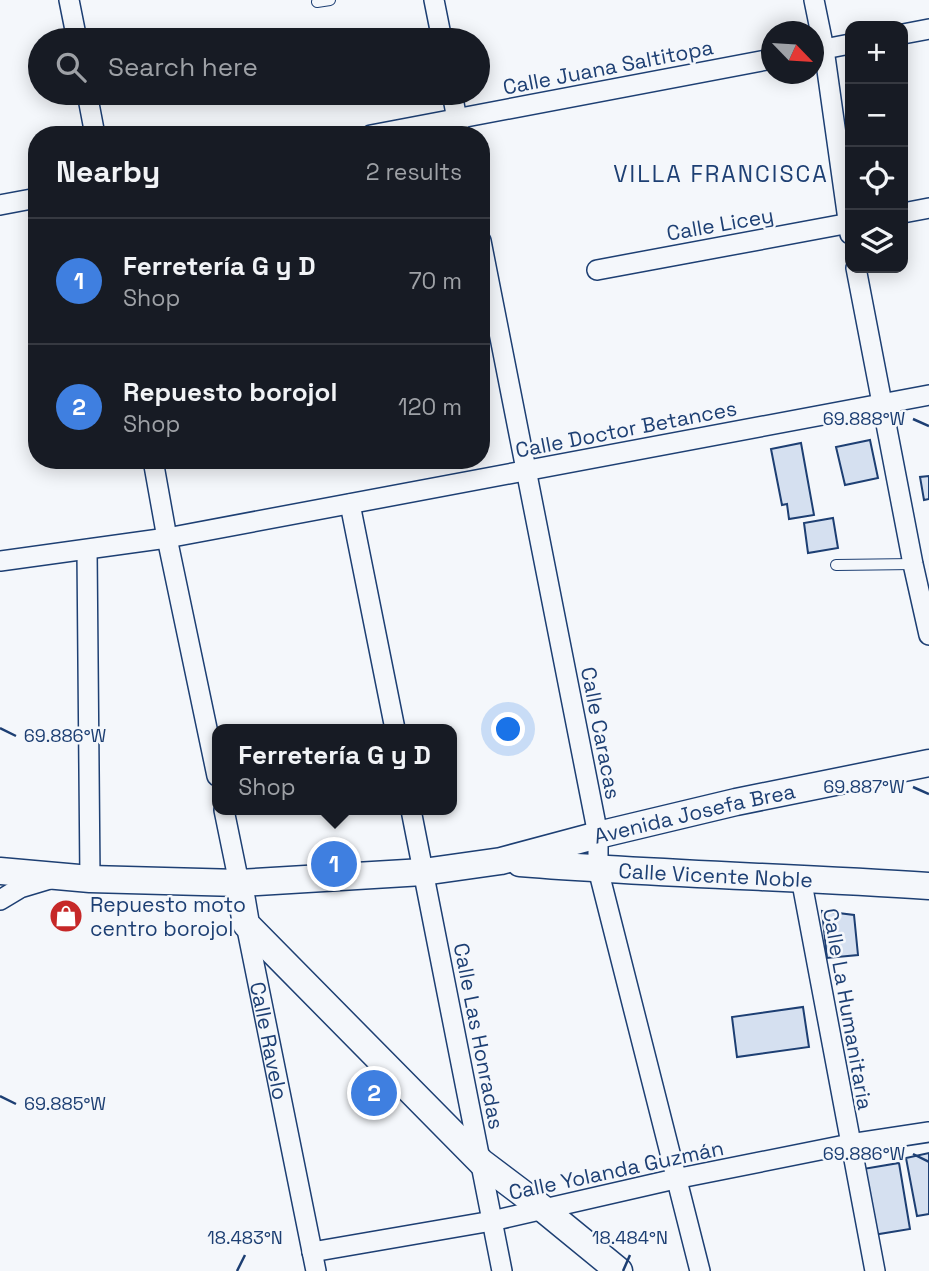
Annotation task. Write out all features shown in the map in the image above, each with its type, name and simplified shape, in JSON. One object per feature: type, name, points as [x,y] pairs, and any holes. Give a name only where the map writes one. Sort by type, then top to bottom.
[{"type":"main road","name":"Avenida Josefa Brea","points":[[501,862],[598,835],[736,802],[929,763]]},
{"type":"main road","points":[[1,872],[90,879],[239,883],[423,872],[501,862]]},
{"type":"main road","name":"Calle Vicente Noble","points":[[501,862],[929,886]]},
{"type":"main road","name":"Calle Ravelo","points":[[239,883],[246,924]]},
{"type":"main road","points":[[246,924],[481,1162],[619,1271]]},
{"type":"street","points":[[69,0],[75,28]]},
{"type":"street","points":[[434,0],[440,28]]},
{"type":"street","points":[[814,0],[816,21]]},
{"type":"street","points":[[908,33],[929,29]]},
{"type":"street","points":[[824,49],[845,45]]},
{"type":"street","name":"Calle Juana Saltitopa","points":[[464,126],[761,61]]},
{"type":"street","points":[[824,80],[846,210]]},
{"type":"street","points":[[89,105],[93,126]]},
{"type":"street","points":[[454,105],[459,126]]},
{"type":"street","points":[[0,205],[28,200]]},
{"type":"street","points":[[908,212],[929,208]]},
{"type":"street","name":"Calle Licey","points":[[597,270],[845,229]]},
{"type":"street","points":[[857,273],[883,404],[921,562],[929,635]]},
{"type":"street","name":"Calle Caracas","points":[[490,286],[598,835],[598,869],[699,1271]]},
{"type":"street","name":"Calle Doctor Betances","points":[[0,561],[167,538],[929,395]]},
{"type":"street","points":[[155,469],[212,752]]},
{"type":"street","points":[[350,505],[394,724]]},
{"type":"street","points":[[87,550],[90,879]]},
{"type":"street","name":"Calle Ravelo","points":[[225,815],[239,883]]},
{"type":"street","name":"Calle Las Honradas","points":[[412,815],[502,1271]]},
{"type":"street","points":[[0,900],[20,888],[57,877]]},
{"type":"street","name":"Calle La Humanitaria","points":[[801,878],[875,1271]]},
{"type":"street","name":"Calle Ravelo","points":[[246,924],[314,1262]]},
{"type":"street","name":"Calle Yolanda Guzmán","points":[[314,1262],[675,1179],[850,1144],[929,1132]]},
{"type":"lane","points":[[317,2],[330,0]]},
{"type":"lane","points":[[836,565],[921,562]]},
{"type":"building","points":[[870,440],[878,478],[845,485],[836,447]]},
{"type":"building","points":[[801,443],[814,515],[789,519],[787,504],[782,505],[771,449]]},
{"type":"building","points":[[929,476],[929,499],[924,500],[920,477]]},
{"type":"building","points":[[833,518],[838,548],[808,553],[804,523]]},
{"type":"building","points":[[822,911],[854,915],[858,955],[827,958]]},
{"type":"building","points":[[803,1007],[809,1047],[737,1057],[732,1017]]},
{"type":"building","points":[[929,1153],[929,1214],[917,1216],[906,1158]]},
{"type":"building","points":[[899,1163],[910,1229],[873,1235],[863,1169]]},
{"type":"place","name":"Ferretería G y D","points":[[334,864]]},
{"type":"place","name":"Repuesto moto centro borojol","points":[[66,916]]},
{"type":"place","name":"Repuesto borojol","points":[[374,1093]]},
{"type":"district","name":"VILLA FRANCISCA","points":[[721,174]]}]
